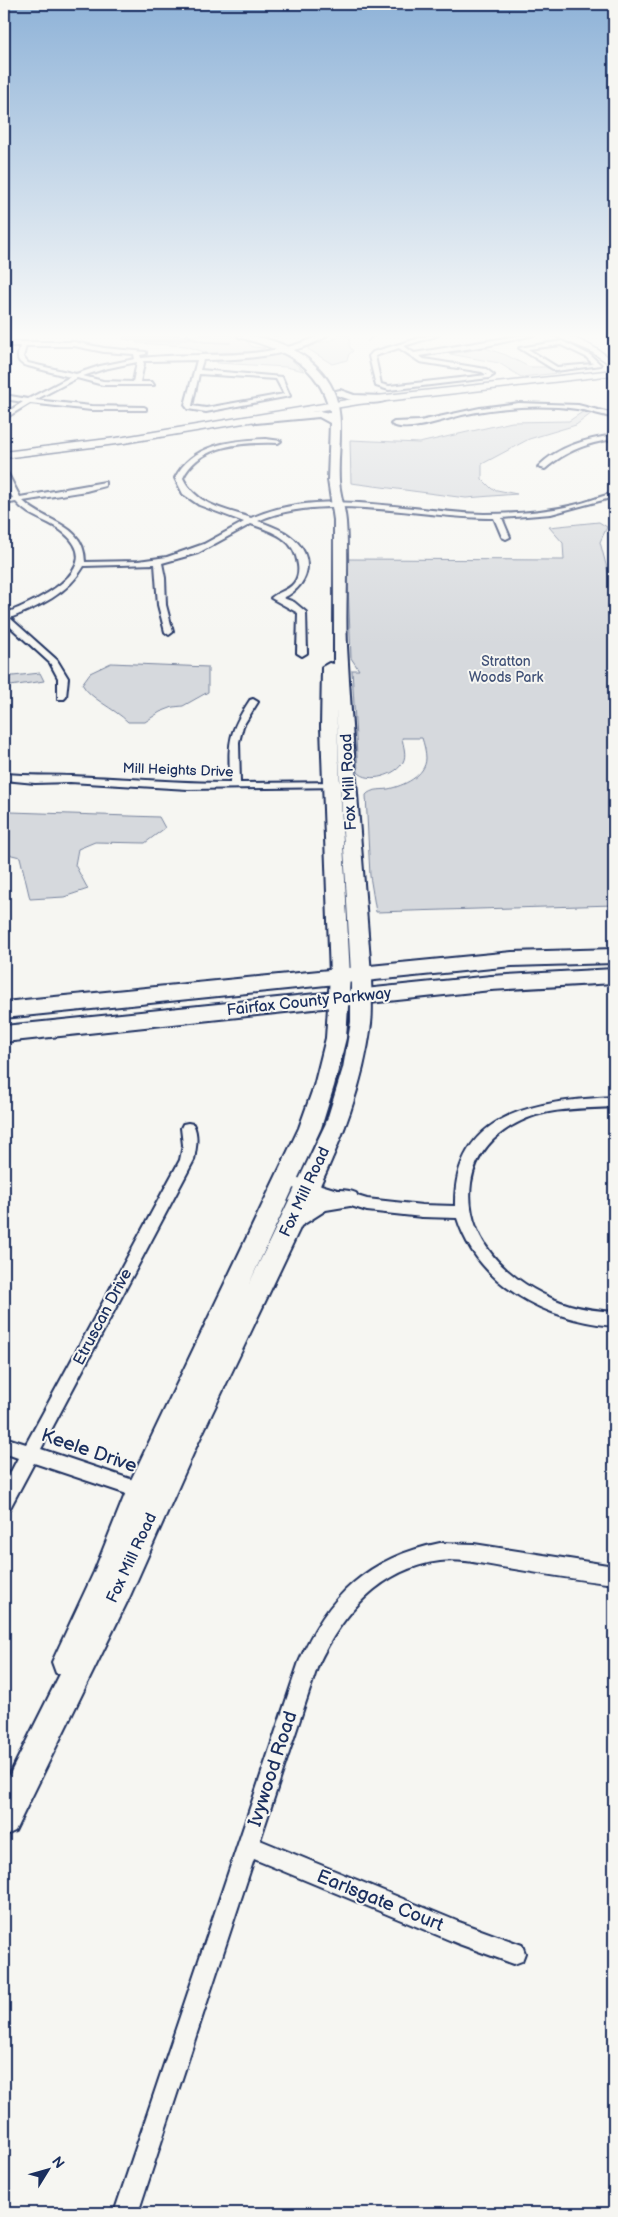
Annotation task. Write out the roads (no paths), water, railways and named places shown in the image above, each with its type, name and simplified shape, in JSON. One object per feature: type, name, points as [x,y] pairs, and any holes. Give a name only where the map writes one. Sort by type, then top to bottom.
[{"type":"highway","name":"Fairfax County Parkway","points":[[4,1010],[512,960],[614,956]]},
{"type":"highway","name":"Fairfax County Parkway","points":[[4,1034],[532,980],[614,976]]},
{"type":"main road","points":[[4,455],[134,438]]},
{"type":"main road","name":"Fox Mill Road","points":[[4,1807],[104,1580],[292,1221],[297,1183],[310,1128],[324,1086],[336,1038],[350,998],[349,785],[340,645],[340,520],[336,506],[334,438]]},
{"type":"main road","points":[[4,460],[102,446],[124,440]]},
{"type":"main road","name":"Fox Mill Road","points":[[336,506],[330,518],[329,535],[329,726],[331,785],[350,975]]},
{"type":"main road","name":"Fox Mill Road","points":[[4,1820],[116,1595],[150,1494],[297,1183]]},
{"type":"main road","points":[[292,1221],[316,1202],[348,1200]]},
{"type":"street","points":[[542,467],[554,456],[568,448],[606,438]]},
{"type":"street","points":[[278,440],[249,442],[216,448],[194,458],[180,472],[180,484],[191,498],[205,506],[250,520],[285,536],[298,548],[304,562],[302,577],[292,591],[276,598],[291,604],[302,612],[302,653]]},
{"type":"street","points":[[4,474],[18,499],[29,510],[58,525],[74,537],[80,549],[80,564],[75,576],[56,593],[34,606],[4,617],[54,662],[63,678],[61,697]]},
{"type":"street","points":[[4,502],[86,489],[102,484]]},
{"type":"street","points":[[80,564],[158,562],[199,550],[250,520],[285,509],[336,506],[451,515],[498,516],[568,508],[614,495]]},
{"type":"street","points":[[498,516],[506,536]]},
{"type":"street","points":[[158,562],[163,583],[162,608],[168,620],[169,632]]},
{"type":"street","points":[[235,786],[234,742],[238,726],[253,702]]},
{"type":"street","name":"Mill Heights Drive","points":[[6,777],[150,785],[349,785]]},
{"type":"street","points":[[614,1102],[549,1107],[517,1116],[500,1126],[479,1145],[467,1168],[462,1200],[466,1224],[476,1244],[493,1265],[515,1285],[557,1308],[590,1317],[614,1319]]},
{"type":"street","name":"Etruscan Drive","points":[[4,1502],[187,1160],[190,1145],[188,1128]]},
{"type":"street","points":[[297,1183],[348,1200],[394,1209],[463,1212]]},
{"type":"street","name":"Keele Drive","points":[[4,1445],[150,1494]]},
{"type":"street","name":"Ivywood Road","points":[[126,2213],[316,1646],[334,1615],[354,1592],[373,1577],[394,1565],[416,1557],[441,1552],[467,1552],[614,1575]]},
{"type":"street","name":"Earlsgate Court","points":[[248,1846],[459,1934],[514,1953]]},
{"type":"park label","name":"Stratton Woods Park","points":[[506,670]]}]
